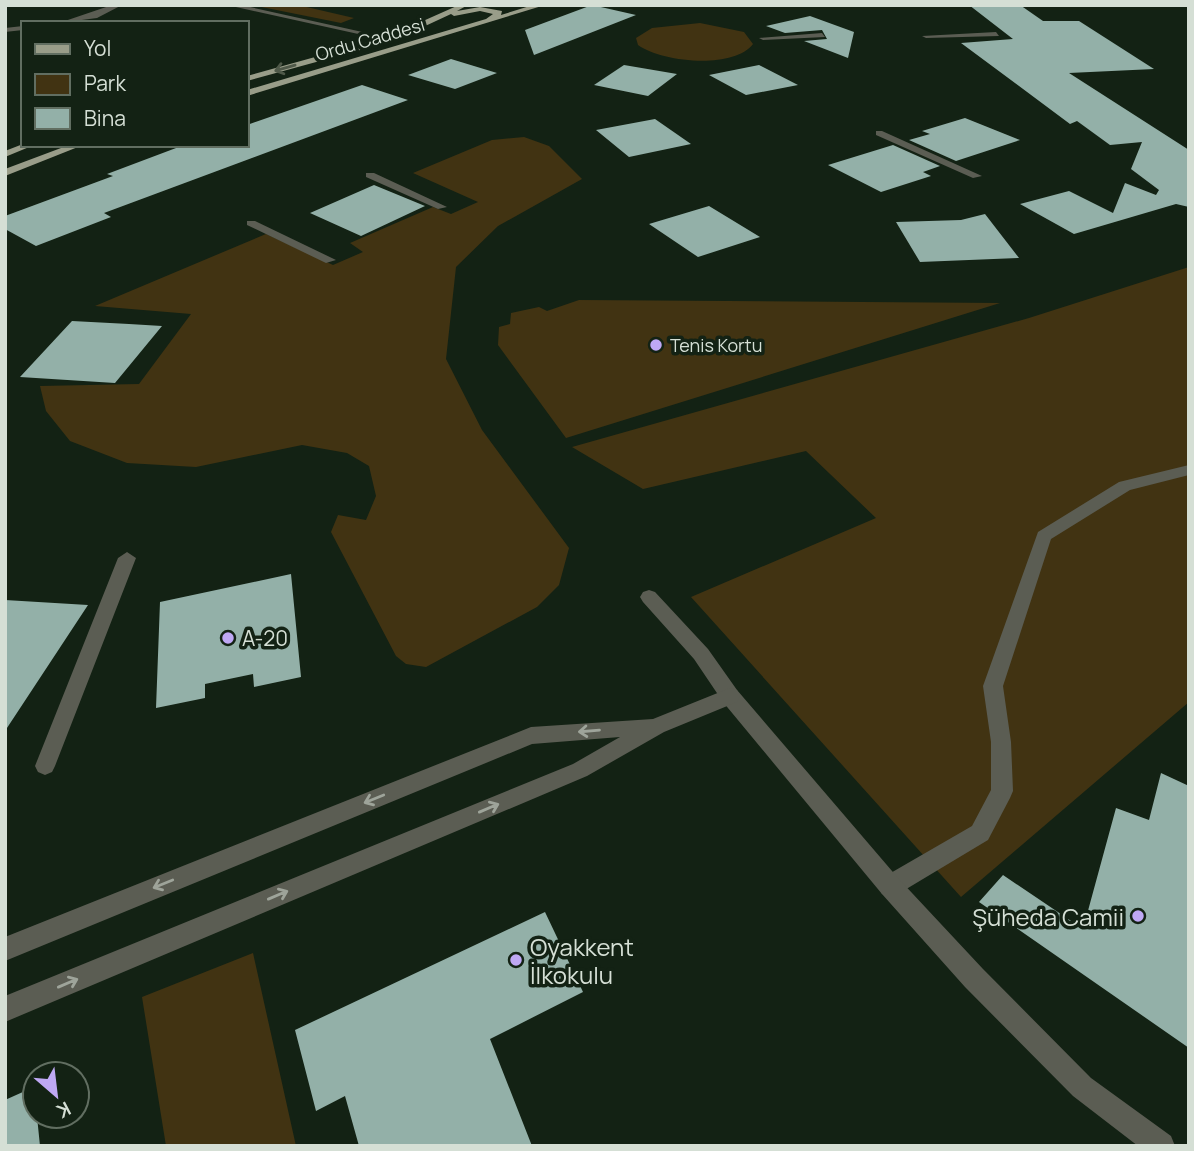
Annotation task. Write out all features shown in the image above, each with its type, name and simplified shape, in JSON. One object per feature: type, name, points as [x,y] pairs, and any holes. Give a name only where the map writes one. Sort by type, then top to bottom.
[{"type":"main road","name":"Ordu Caddesi","points":[[248,79],[390,38],[465,5]]},
{"type":"main road","name":"Ordu Caddesi","points":[[248,93],[456,33],[542,5]]},
{"type":"main road","points":[[438,18],[480,9],[499,13],[456,33]]},
{"type":"main road","points":[[5,154],[24,147]]},
{"type":"main road","points":[[5,173],[73,147]]},
{"type":"street","points":[[71,21],[94,16],[119,5]]},
{"type":"street","points":[[230,5],[390,38]]},
{"type":"street","points":[[926,36],[996,34]]},
{"type":"street","points":[[763,38],[822,35]]},
{"type":"street","points":[[879,133],[977,176]]},
{"type":"street","points":[[370,175],[442,207]]},
{"type":"street","points":[[251,223],[330,260]]},
{"type":"street","points":[[890,886],[980,833],[1002,791],[1001,742],[993,686],[1044,536],[1125,486],[1189,470]]},
{"type":"street","points":[[44,766],[127,558]]},
{"type":"street","points":[[649,597],[701,654],[730,696],[890,886],[974,978],[1082,1087],[1161,1146]]},
{"type":"street","points":[[5,1009],[580,770],[657,726],[730,696]]},
{"type":"street","points":[[5,948],[531,736],[657,726]]},
{"type":"green space","points":[[252,5],[298,5],[354,18],[341,23]]},
{"type":"green space","points":[[700,23],[744,32],[753,44],[730,58],[697,61],[663,56],[638,45],[636,38],[652,28]]},
{"type":"green space","points":[[524,137],[549,146],[582,179],[498,226],[456,267],[446,359],[482,430],[569,548],[559,585],[537,607],[426,667],[406,664],[396,656],[331,532],[338,515],[366,520],[376,496],[369,466],[347,453],[302,445],[196,467],[127,463],[70,441],[46,411],[40,386],[139,384],[191,314],[95,306],[266,234],[333,265],[363,252],[350,243],[433,207],[451,214],[478,202],[413,173],[492,140]]},
{"type":"green space","points":[[1189,267],[1189,702],[961,897],[691,597],[876,518],[806,451],[643,489],[572,447],[1029,318]]},
{"type":"green space","points":[[579,300],[1000,303],[566,438],[498,345],[499,327],[510,324],[511,313],[539,307],[547,311]]},
{"type":"green space","points":[[253,953],[296,1146],[166,1146],[142,997]]},
{"type":"building","points":[[592,5],[636,15],[534,55],[525,30]]},
{"type":"building","points":[[969,5],[1020,5],[1043,21],[1079,21],[1154,69],[1069,73],[1189,150],[1189,207],[1176,204],[1074,234],[1020,204],[1069,191],[1113,213],[1125,183],[1156,195],[1159,190],[1131,169],[1142,142],[1110,145],[1077,121],[1070,124],[961,43],[1013,39]]},
{"type":"building","points":[[810,16],[854,32],[848,58],[804,41],[827,39],[822,30],[785,33],[766,26]]},
{"type":"building","points":[[451,59],[497,73],[455,89],[408,75]]},
{"type":"building","points":[[624,65],[677,74],[648,96],[594,85]]},
{"type":"building","points":[[759,65],[798,85],[746,95],[709,75]]},
{"type":"building","points":[[362,85],[408,100],[104,213],[111,217],[36,246],[5,229],[5,216],[113,176],[107,174],[179,147],[248,147],[248,125]]},
{"type":"building","points":[[965,118],[1020,140],[956,161],[909,140],[930,134],[922,131]]},
{"type":"building","points":[[655,119],[691,144],[629,157],[596,130]]},
{"type":"building","points":[[893,145],[940,166],[923,172],[931,176],[881,192],[828,165]]},
{"type":"building","points":[[374,185],[425,206],[361,236],[310,213]]},
{"type":"building","points":[[709,206],[760,237],[698,257],[649,224]]},
{"type":"building","points":[[985,214],[1019,258],[920,262],[896,222],[961,220]]},
{"type":"building","points":[[72,321],[162,326],[115,383],[20,377]]},
{"type":"building","name":"A-20","points":[[291,574],[301,677],[254,687],[253,674],[205,684],[205,698],[156,708],[160,602]]},
{"type":"building","points":[[5,600],[88,605],[5,731]]},
{"type":"building","name":"Şüheda Camii","points":[[1161,773],[1189,786],[1189,1048],[979,902],[1003,875],[1083,929],[1116,808],[1149,820]]},
{"type":"building","points":[[545,912],[583,992],[490,1039],[532,1146],[359,1146],[345,1096],[316,1111],[295,1030]]},
{"type":"building","points":[[21,1093],[21,1130],[38,1130],[40,1146],[5,1146],[5,1100]]},
{"type":"place","name":"Tenis Kortu","points":[[656,345]]},
{"type":"place","name":"A-20","points":[[228,638]]},
{"type":"place","name":"Şüheda Camii","points":[[1138,916]]},
{"type":"place","name":"Oyakkent İlkokulu","points":[[516,960]]}]
